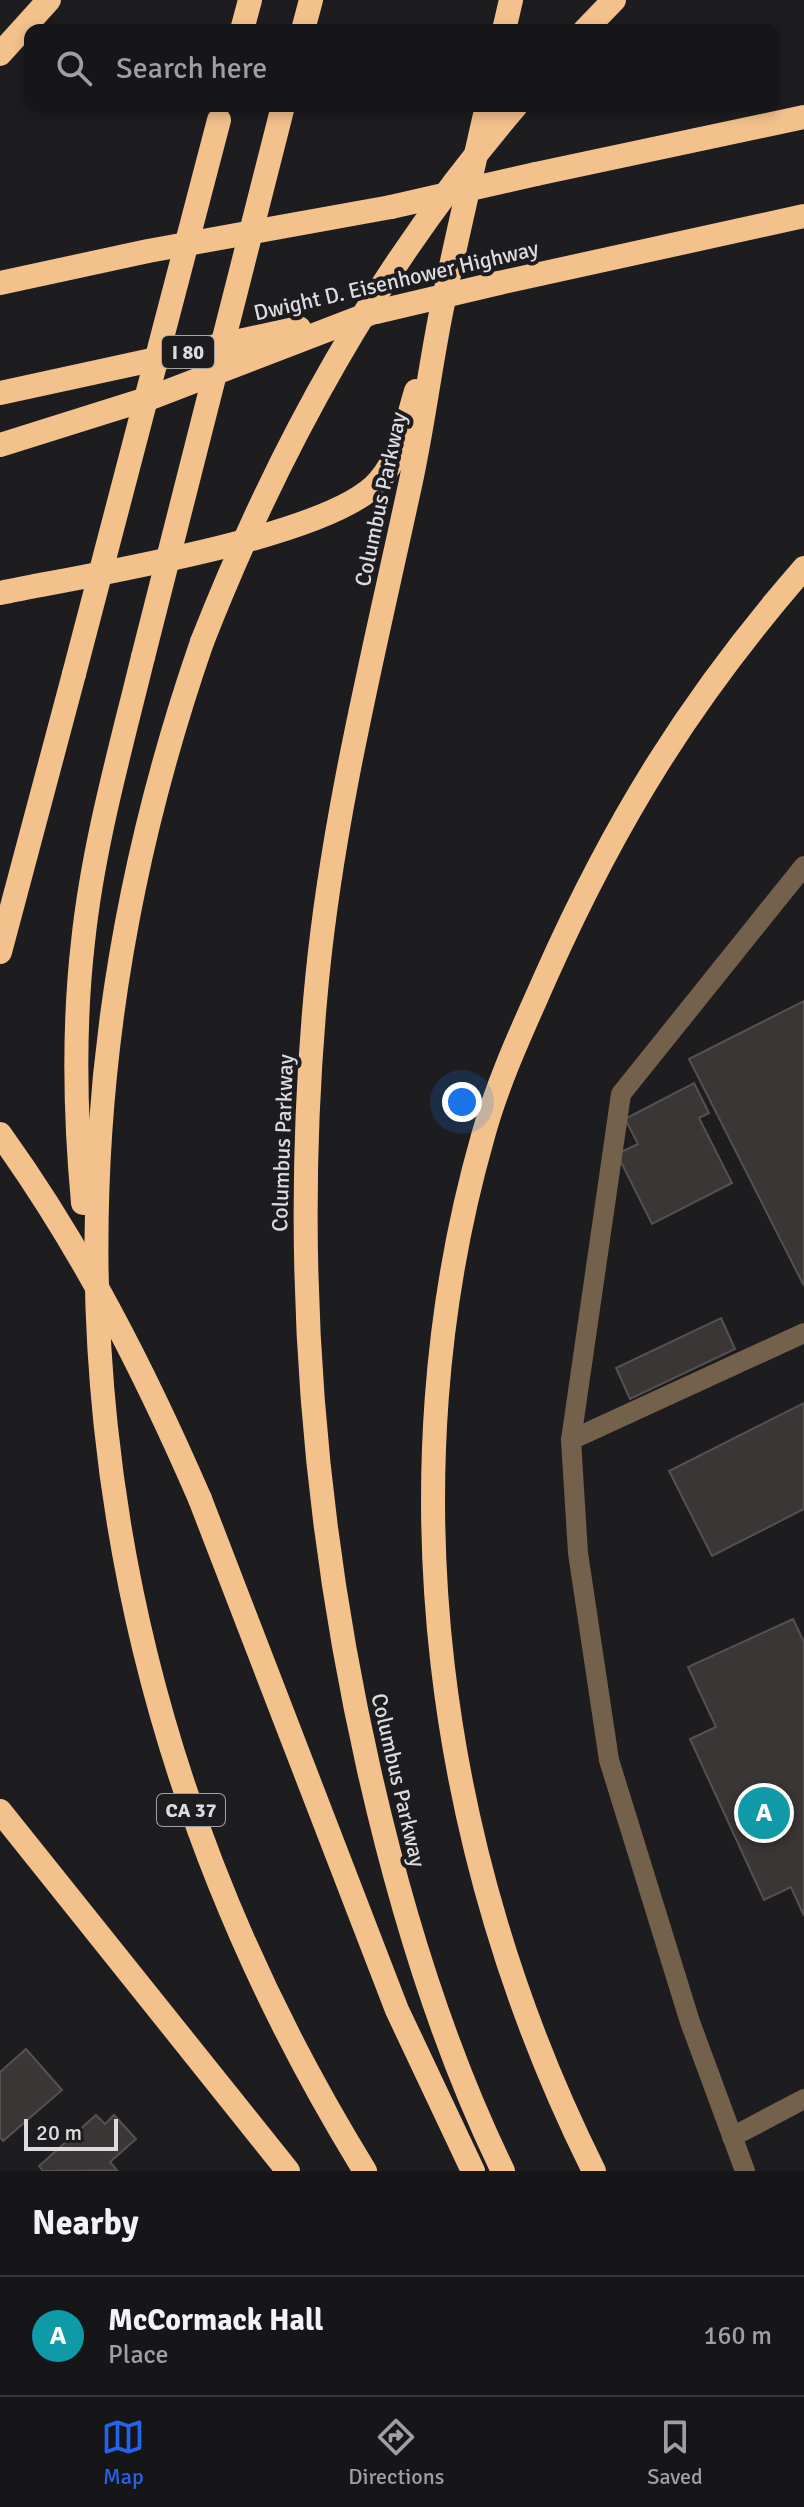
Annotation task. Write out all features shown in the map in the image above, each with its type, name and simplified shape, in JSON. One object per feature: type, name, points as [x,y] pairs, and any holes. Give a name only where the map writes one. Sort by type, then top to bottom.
[{"type":"highway","points":[[27,24],[49,0]]},
{"type":"highway","points":[[244,24],[250,0]]},
{"type":"highway","points":[[305,24],[311,0]]},
{"type":"highway","points":[[505,24],[511,0]]},
{"type":"highway","points":[[591,24],[614,0]]},
{"type":"highway","points":[[0,54],[24,28]]},
{"type":"highway","points":[[103,1420],[80,1166],[76,1017],[93,870],[143,657],[281,112]]},
{"type":"highway","name":"Columbus Parkway","points":[[486,112],[442,308],[423,427],[350,767],[325,913],[308,1101],[305,1289],[320,1498],[355,1706],[409,1926],[460,2074],[503,2171]]},
{"type":"highway","points":[[103,1420],[96,1239],[97,1164],[110,1021],[120,951],[150,811],[202,642],[264,494],[349,334],[417,231],[511,112]]},
{"type":"highway","points":[[0,952],[221,113]]},
{"type":"highway","points":[[0,283],[148,251],[391,207],[804,117]]},
{"type":"highway","name":"Dwight D. Eisenhower Highway","points":[[0,393],[804,216]]},
{"type":"highway","points":[[0,593],[244,540],[331,512],[368,493],[389,468],[396,453],[442,308]]},
{"type":"highway","points":[[0,445],[153,397],[376,312]]},
{"type":"highway","points":[[594,2171],[558,2094],[510,1968],[473,1839],[447,1708],[439,1641],[433,1508],[435,1440],[448,1308],[473,1175],[496,1095],[587,887],[653,767],[691,710],[804,568]]},
{"type":"highway","points":[[0,1134],[60,1222],[109,1306],[159,1404],[200,1499],[381,1970],[427,2080],[473,2171]]},
{"type":"highway","name":"CA 37","points":[[103,1420],[112,1492],[135,1619],[194,1820],[220,1888],[280,2019],[365,2171]]},
{"type":"highway","points":[[0,1811],[288,2171]]},
{"type":"lane","points":[[745,2171],[690,2022],[609,1760],[578,1553],[571,1440],[621,1094],[804,866]]},
{"type":"lane","points":[[571,1440],[804,1333]]},
{"type":"lane","points":[[732,2137],[804,2099]]},
{"type":"building","points":[[804,1001],[804,1286],[689,1059]]},
{"type":"building","points":[[694,1083],[709,1113],[699,1118],[732,1183],[652,1224],[617,1154],[638,1144],[625,1119]]},
{"type":"building","points":[[721,1318],[735,1349],[630,1399],[616,1368]]},
{"type":"building","points":[[804,1403],[804,1509],[712,1556],[669,1471]]},
{"type":"building","points":[[793,1619],[804,1642],[804,1916],[791,1887],[764,1900],[690,1739],[716,1727],[688,1667]]},
{"type":"building","points":[[26,2049],[62,2090],[3,2141],[0,2137],[0,2072]]},
{"type":"building","points":[[96,2115],[105,2124],[114,2115],[136,2139],[110,2162],[117,2170],[43,2171],[39,2166]]},
{"type":"place","name":"McCormack Hall","points":[[764,1813]]}]
